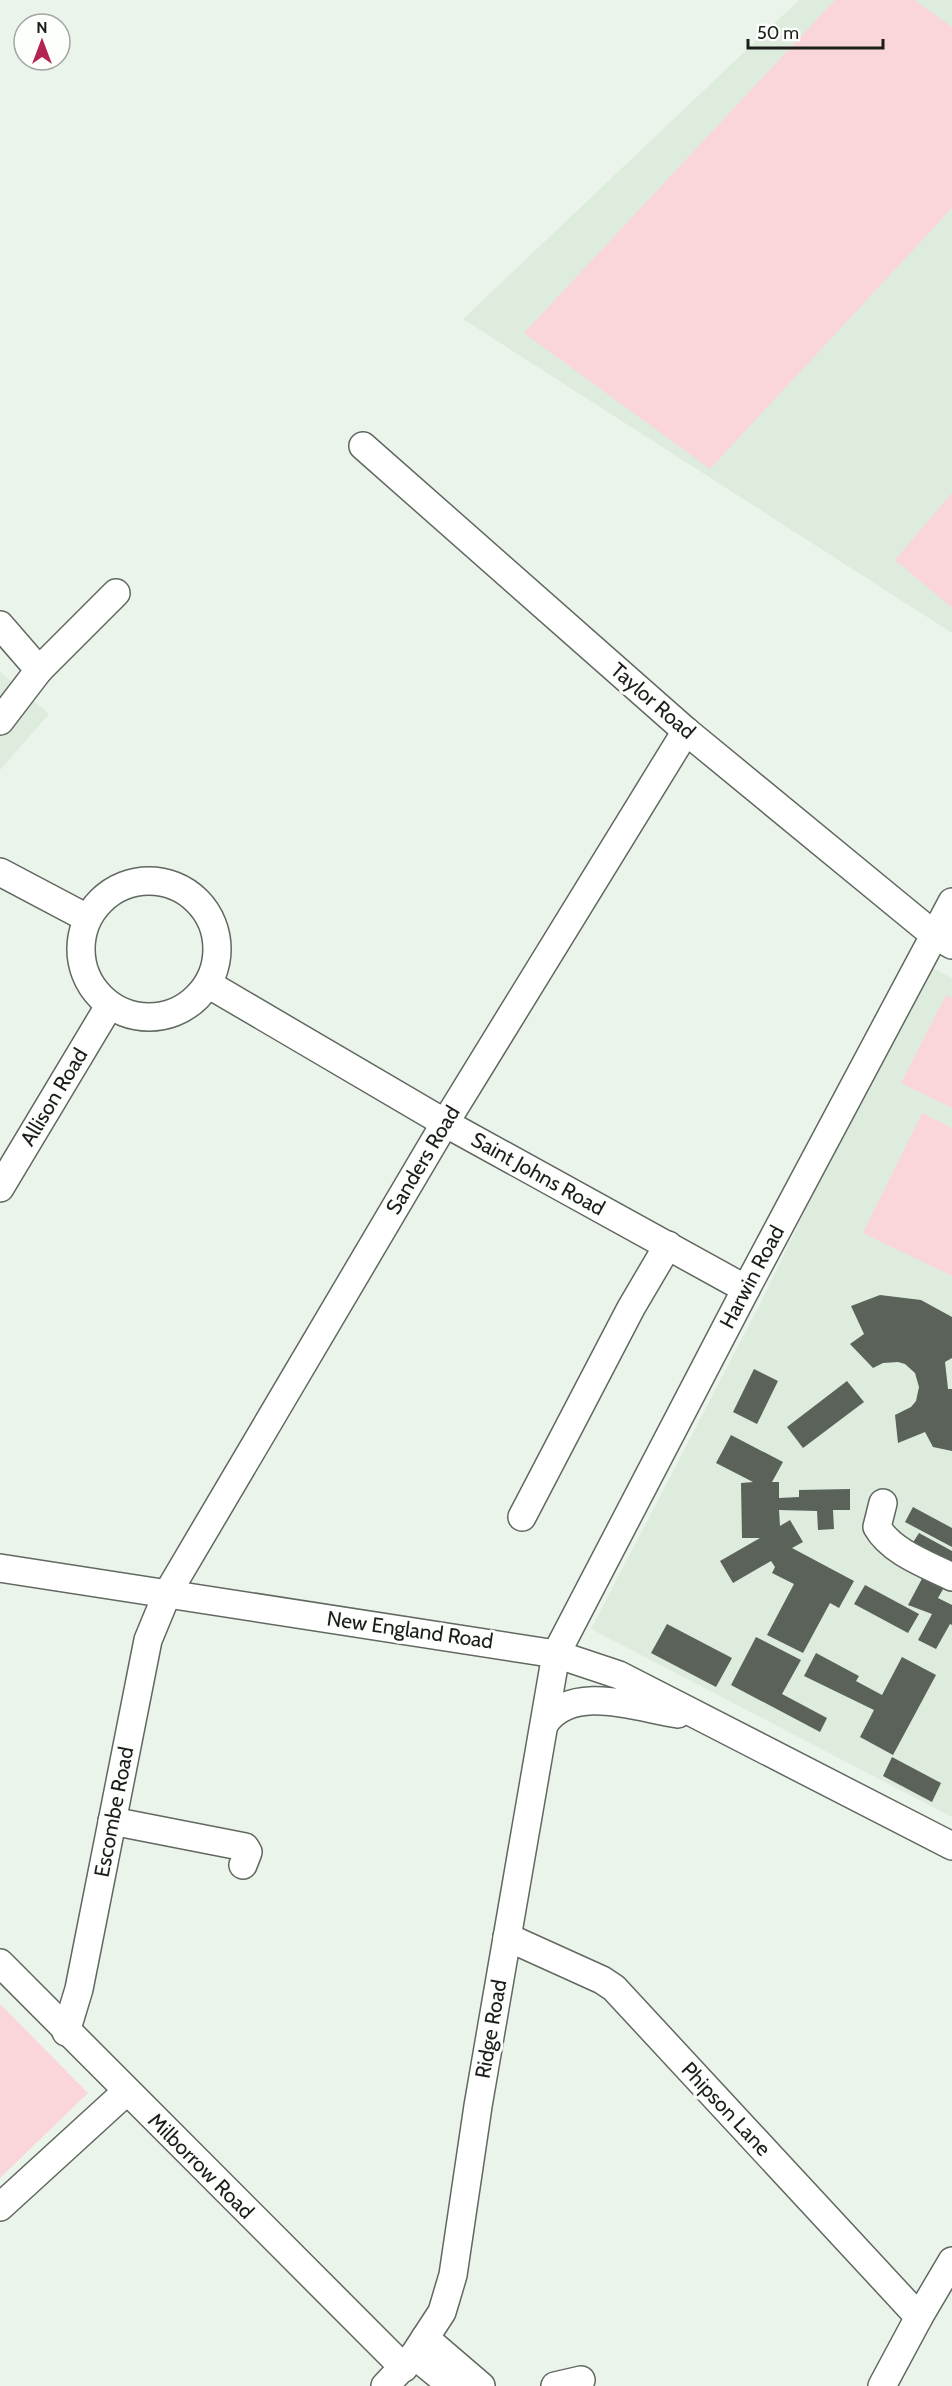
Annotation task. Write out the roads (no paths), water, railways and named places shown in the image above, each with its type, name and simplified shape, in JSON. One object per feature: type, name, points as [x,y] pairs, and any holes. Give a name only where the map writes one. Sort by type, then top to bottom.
[{"type":"street","name":"Taylor Road","points":[[363,446],[686,731],[942,940]]},
{"type":"street","points":[[0,721],[39,670],[116,593]]},
{"type":"street","points":[[0,625],[39,670]]},
{"type":"street","name":"Sanders Road","points":[[167,1594],[445,1123],[686,731]]},
{"type":"street","points":[[0,872],[87,918]]},
{"type":"street","points":[[139,881],[161,881],[182,889],[200,903],[212,921],[218,942],[216,964],[208,984],[189,1005],[163,1017],[135,1017],[109,1006],[88,981],[80,950],[87,918],[100,900],[118,887],[139,881]]},
{"type":"street","name":"Harwin Road","points":[[556,1654],[746,1289],[942,940],[952,902]]},
{"type":"street","name":"Saint Johns Road","points":[[208,984],[445,1123],[746,1289]]},
{"type":"street","name":"Allison Road","points":[[0,1188],[109,1006]]},
{"type":"street","points":[[522,1517],[631,1308],[668,1245]]},
{"type":"street","points":[[883,1503],[877,1527],[882,1535],[892,1544],[952,1577]]},
{"type":"street","name":"New England Road","points":[[0,1568],[556,1654],[619,1675],[952,1846]]},
{"type":"street","name":"Escombe Road","points":[[66,2032],[79,1989],[148,1640],[167,1594]]},
{"type":"street","name":"Ridge Road","points":[[407,2362],[442,2312],[453,2275],[507,1936],[556,1654]]},
{"type":"street","points":[[545,1723],[552,1713],[573,1702],[599,1701],[706,1719]]},
{"type":"street","name":"New England Road","points":[[796,1767],[952,1860]]},
{"type":"street","points":[[112,1821],[245,1847],[248,1852],[243,1865]]},
{"type":"street","name":"Phipson Lane","points":[[507,1936],[602,1980],[614,1988],[919,2317]]},
{"type":"street","name":"Milborrow Road","points":[[0,1964],[66,2032],[407,2362]]},
{"type":"street","points":[[0,2207],[127,2091]]},
{"type":"street","points":[[882,2386],[952,2261]]},
{"type":"street","points":[[407,2362],[452,2386]]},
{"type":"street","points":[[407,2362],[480,2386]]}]
